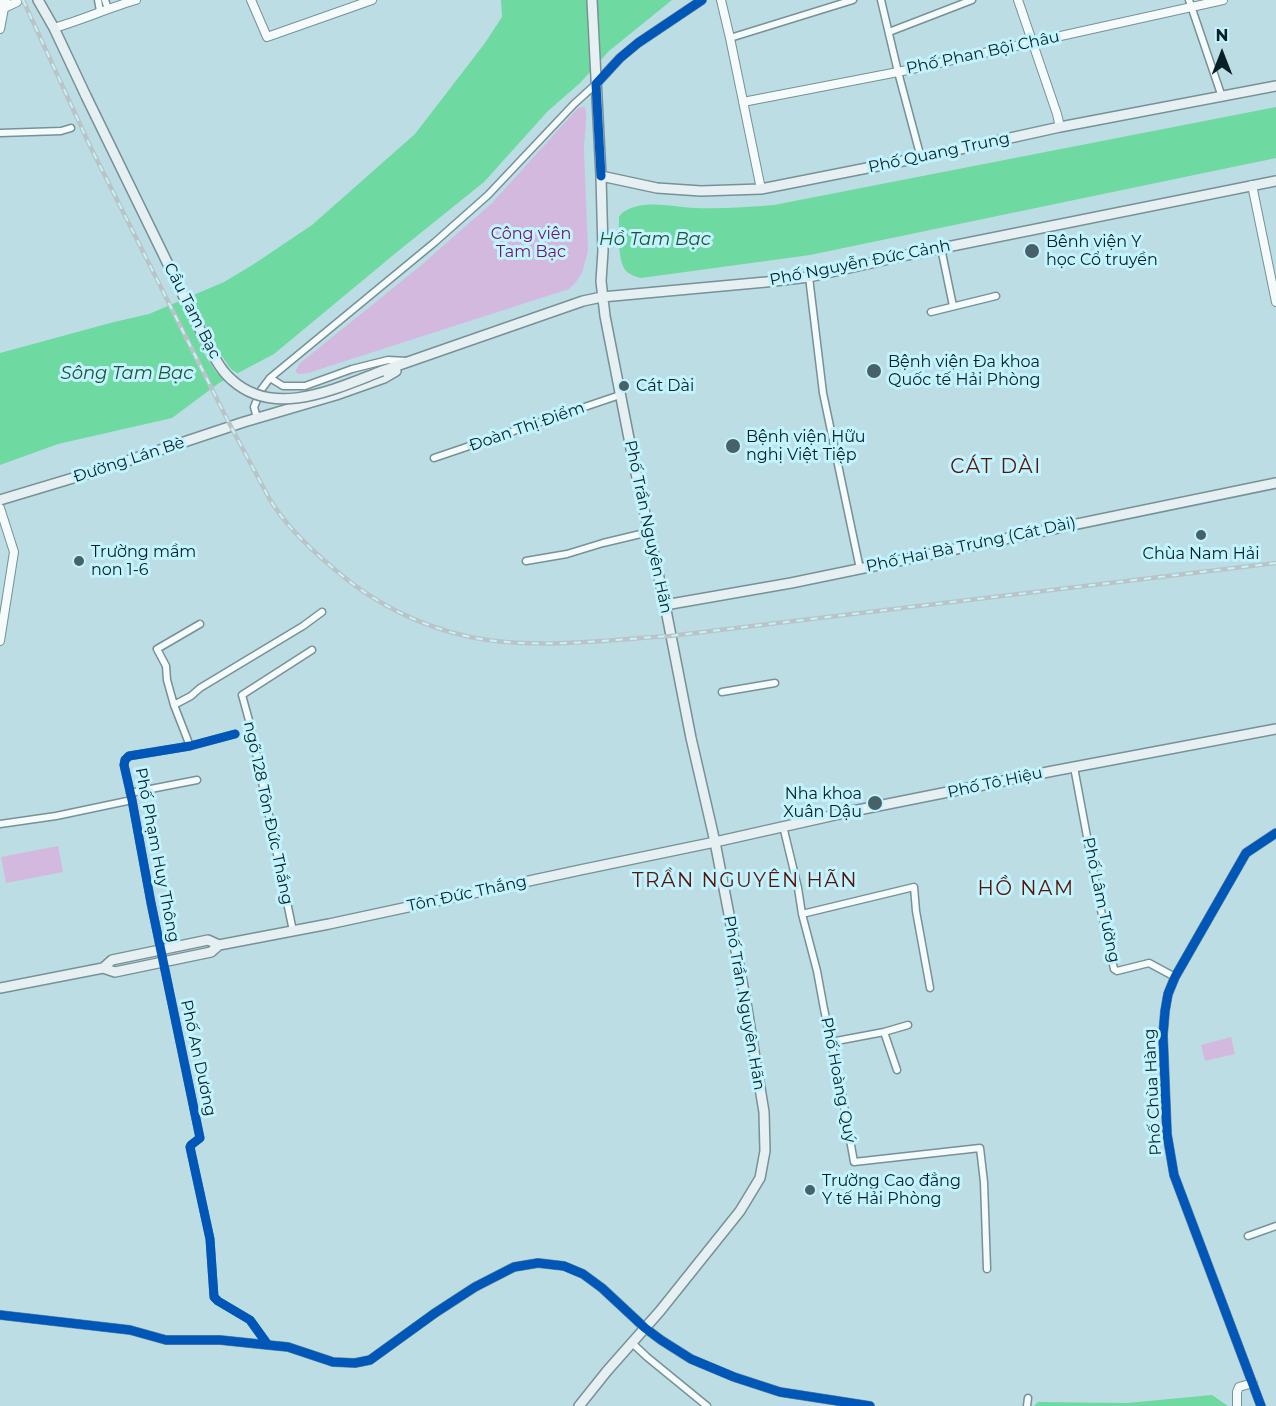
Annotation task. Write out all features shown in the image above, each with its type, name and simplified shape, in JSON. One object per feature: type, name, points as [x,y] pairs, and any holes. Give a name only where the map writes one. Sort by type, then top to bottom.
[{"type":"main road","name":"Cầu Tam Bạc","points":[[38,0],[54,28],[204,338],[221,368],[232,381],[262,396],[292,399],[315,396],[382,371]]},
{"type":"main road","name":"Phố Trần Nguyên Hãn","points":[[579,1406],[710,1249],[747,1201],[760,1178],[765,1151],[764,1112],[745,997],[620,395],[602,297],[601,176],[592,0]]},
{"type":"main road","name":"Phố Quang Trung","points":[[601,176],[657,188],[701,191],[761,189],[921,158],[1060,127],[1276,86]]},
{"type":"main road","name":"Phố Nguyễn Đức Cảnh","points":[[382,371],[583,301],[602,297],[809,277],[941,248],[1276,181]]},
{"type":"main road","name":"Phố Nguyễn Đức Cảnh","points":[[257,418],[384,378],[413,361]]},
{"type":"main road","name":"Đường Lán Bè","points":[[0,500],[257,418]]},
{"type":"main road","name":"Phố Hai Bà Trưng (Cát Dài)","points":[[665,605],[791,583],[1276,483]]},
{"type":"main road","name":"Phố Tô Hiệu","points":[[714,842],[1074,767],[1276,729]]},
{"type":"main road","name":"Tôn Đức Thắng","points":[[0,988],[103,968],[115,972],[211,952],[219,945],[714,842]]},
{"type":"main road","name":"Tôn Đức Thắng","points":[[103,968],[112,960],[208,940],[219,945]]},
{"type":"street","points":[[0,3],[6,0]]},
{"type":"street","points":[[98,0],[104,7]]},
{"type":"street","points":[[54,28],[71,23],[104,7],[136,0]]},
{"type":"street","points":[[251,0],[267,37],[372,0]]},
{"type":"street","points":[[257,418],[254,407],[261,390],[270,378],[435,242],[495,189],[620,58],[702,0]]},
{"type":"street","points":[[721,0],[761,189]]},
{"type":"street","points":[[730,38],[853,0]]},
{"type":"street","points":[[881,0],[921,158]]},
{"type":"street","points":[[890,32],[972,0]]},
{"type":"street","points":[[1018,0],[1060,127]]},
{"type":"street","name":"Phố Phan Bội Châu","points":[[743,102],[1032,43],[1190,4],[1223,0]]},
{"type":"street","points":[[0,29],[4,8],[17,2]]},
{"type":"street","points":[[1190,4],[1222,97]]},
{"type":"street","points":[[0,133],[61,131],[71,128]]},
{"type":"street","points":[[1252,185],[1276,302]]},
{"type":"street","points":[[941,248],[953,306]]},
{"type":"street","points":[[809,277],[823,393],[860,569]]},
{"type":"street","points":[[931,312],[996,297]]},
{"type":"street","points":[[270,378],[283,387],[305,386],[352,369],[388,360],[413,361]]},
{"type":"street","name":"Đoàn Thị Điểm","points":[[434,458],[620,395]]},
{"type":"street","points":[[0,508],[15,552],[0,641]]},
{"type":"street","points":[[526,561],[567,554],[649,532]]},
{"type":"street","points":[[174,705],[322,612]]},
{"type":"street","points":[[190,746],[174,705],[167,680],[166,666],[157,649],[200,624]]},
{"type":"street","name":"ngõ 128 Tôn Đức Thắng","points":[[293,931],[242,695],[312,650]]},
{"type":"street","points":[[722,692],[775,683]]},
{"type":"street","name":"Phố Phạm Huy Thông","points":[[163,962],[123,765],[129,756],[190,746],[234,734]]},
{"type":"street","name":"Phố Lâm Tường","points":[[1074,767],[1114,969],[1117,971],[1149,963],[1175,977]]},
{"type":"street","points":[[0,824],[56,816],[197,780]]},
{"type":"street","name":"Phố Hoàng Quý","points":[[783,826],[802,914],[818,971],[854,1162],[980,1148],[984,1182],[987,1269]]},
{"type":"street","name":"Phố Chùa Hàng","points":[[1261,1406],[1174,1175],[1168,1145],[1163,1035],[1167,1002],[1175,977],[1246,853],[1276,833]]},
{"type":"street","points":[[802,914],[914,887],[930,988]]},
{"type":"street","name":"Phố An Dương","points":[[163,962],[200,1137],[190,1147],[210,1239],[214,1297],[250,1320],[268,1345]]},
{"type":"street","points":[[831,1042],[908,1025]]},
{"type":"street","points":[[884,1032],[897,1070]]},
{"type":"street","points":[[1248,1236],[1276,1226]]},
{"type":"street","points":[[0,1315],[130,1330],[166,1340],[220,1340],[288,1347],[333,1362],[355,1363],[370,1360],[475,1287],[514,1268],[538,1263],[564,1266],[583,1274],[609,1294],[645,1328],[691,1359],[734,1377],[780,1392],[870,1406]]},
{"type":"street","points":[[632,1342],[707,1406]]},
{"type":"street","points":[[1238,1406],[1239,1387],[1253,1383]]},
{"type":"street","points":[[1027,1406],[1028,1398]]},
{"type":"green space","name":"Công viên Tam Bạc","points":[[585,107],[584,152],[588,251],[582,273],[569,289],[308,373],[298,374],[296,372],[299,364],[419,267],[492,203],[578,108]]},
{"type":"green space","points":[[58,846],[63,872],[6,883],[1,857]]},
{"type":"green space","points":[[1231,1037],[1235,1054],[1205,1061],[1201,1045]]},
{"type":"water","name":"Sông Tam Bạc","points":[[501,0],[672,0],[609,51],[580,83],[548,111],[484,182],[274,354],[219,383],[172,418],[58,444],[0,465],[0,353],[149,314],[224,282],[312,225],[415,134],[485,43],[502,17]]},
{"type":"water","name":"Hồ Tam Bạc","points":[[1276,107],[1276,158],[810,255],[641,278],[627,272],[622,261],[619,246],[619,217],[625,211],[638,206],[715,208],[774,205]]},
{"type":"water","points":[[1212,1395],[1228,1406],[1034,1406],[1038,1402],[1127,1403]]},
{"type":"pier","points":[[190,294],[219,352],[231,369],[240,375],[228,382],[217,373],[206,357],[178,299]]},
{"type":"railway","points":[[23,0],[90,146],[269,498],[298,536],[333,568],[364,592],[397,611],[451,632],[494,641],[595,642],[670,636],[1276,563]]},
{"type":"cycle path","points":[[601,176],[596,84],[620,58],[638,43],[702,0]]},
{"type":"cycle path","points":[[235,734],[190,746],[129,756],[124,765],[200,1138],[190,1147],[210,1239],[214,1297],[250,1320],[268,1345]]},
{"type":"cycle path","points":[[1261,1406],[1174,1175],[1167,1134],[1163,1035],[1168,994],[1175,977],[1246,853],[1276,833]]},
{"type":"cycle path","points":[[0,1315],[130,1330],[166,1340],[220,1340],[288,1347],[333,1362],[355,1363],[370,1360],[475,1287],[514,1267],[538,1263],[564,1266],[583,1274],[602,1288],[645,1328],[691,1359],[734,1377],[780,1392],[870,1406]]},
{"type":"place","name":"Bênh viện Y học Cổ truyền","points":[[1032,251]]},
{"type":"place","name":"Bệnh viện Đa khoa Quốc tế Hải Phòng","points":[[874,371]]},
{"type":"place","name":"Cát Dài","points":[[624,386]]},
{"type":"place","name":"Bệnh viện Hữu nghị Việt Tiệp","points":[[733,446]]},
{"type":"place","name":"Chùa Nam Hải","points":[[1201,535]]},
{"type":"place","name":"Trường mầm non 1-6","points":[[79,561]]},
{"type":"place","name":"Nha khoa Xuân Dậu","points":[[875,803]]},
{"type":"place","name":"Trường Cao đẳng Y tế Hải Phòng","points":[[810,1190]]},
{"type":"district","name":"CÁT DÀI","points":[[996,467]]},
{"type":"district","name":"TRẦN NGUYÊN HÃN","points":[[745,881]]},
{"type":"district","name":"HỒ NAM","points":[[1026,889]]}]
